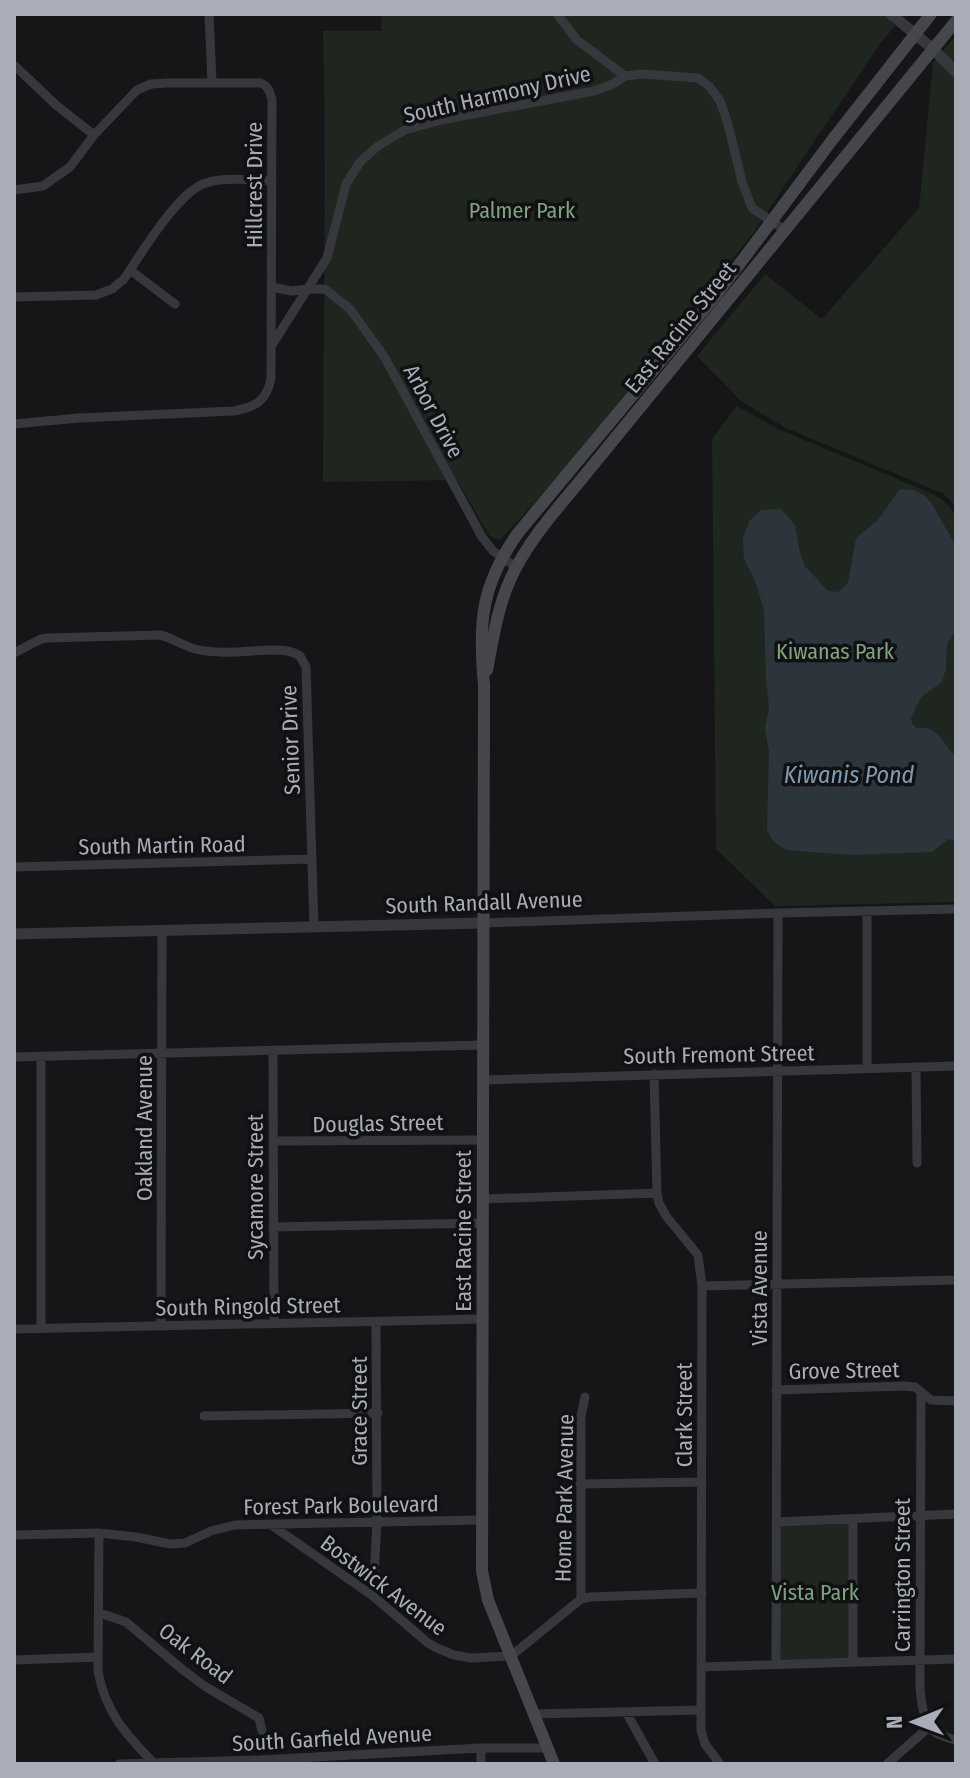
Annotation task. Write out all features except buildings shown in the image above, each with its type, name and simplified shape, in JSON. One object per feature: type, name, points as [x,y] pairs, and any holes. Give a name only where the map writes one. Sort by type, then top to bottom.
[{"type":"main road","name":"East Racine Street","points":[[554,1764],[488,1600],[482,1571],[484,685],[480,641],[488,592],[501,557],[518,533],[717,294],[931,14]]},
{"type":"main road","name":"East Racine Street","points":[[484,685],[503,597],[530,545],[956,21]]},
{"type":"street","points":[[14,190],[43,186],[57,178],[137,90],[151,84],[212,82],[209,14]]},
{"type":"street","points":[[557,14],[577,40],[625,76]]},
{"type":"street","points":[[891,14],[956,72]]},
{"type":"street","points":[[14,65],[56,105],[94,135]]},
{"type":"street","name":"South Harmony Drive","points":[[272,345],[327,258],[346,184],[360,162],[378,146],[405,130],[441,120],[585,93],[613,84],[625,76],[695,77],[710,87],[720,101],[728,124],[752,208],[785,230]]},
{"type":"street","name":"Hillcrest Drive","points":[[212,82],[265,85],[272,99],[272,287]]},
{"type":"street","points":[[14,297],[96,295],[112,289],[124,279],[176,205],[188,193],[220,180],[272,181]]},
{"type":"street","points":[[130,270],[175,304]]},
{"type":"street","points":[[272,287],[291,291],[308,289]]},
{"type":"street","name":"South Harmony Drive","points":[[14,424],[249,408],[261,401],[269,391],[272,287]]},
{"type":"street","name":"Arbor Drive","points":[[308,289],[325,289],[351,310],[385,358],[482,537],[493,551],[516,567]]},
{"type":"street","name":"Senior Drive","points":[[14,653],[48,638],[145,635],[168,637],[190,648],[211,652],[285,650],[296,653],[306,667],[314,927]]},
{"type":"street","name":"South Martin Road","points":[[14,867],[312,859]]},
{"type":"street","name":"South Randall Avenue","points":[[14,934],[956,909]]},
{"type":"street","points":[[867,911],[867,1068]]},
{"type":"street","name":"Vista Avenue","points":[[776,1664],[778,913]]},
{"type":"street","name":"Oakland Avenue","points":[[161,1326],[162,930]]},
{"type":"street","points":[[14,1057],[483,1045]]},
{"type":"street","name":"Sycamore Street","points":[[273,1052],[274,1323]]},
{"type":"street","points":[[41,1056],[41,1328]]},
{"type":"street","name":"South Fremont Street","points":[[483,1080],[956,1066]]},
{"type":"street","points":[[916,1067],[917,1163]]},
{"type":"street","name":"Clark Street","points":[[654,1074],[659,1203],[698,1255],[702,1286],[701,1731],[705,1744],[720,1764]]},
{"type":"street","name":"Douglas Street","points":[[273,1141],[483,1140]]},
{"type":"street","points":[[483,1199],[657,1193]]},
{"type":"street","points":[[273,1227],[483,1223]]},
{"type":"street","points":[[702,1286],[956,1280]]},
{"type":"street","name":"South Ringold Street","points":[[14,1329],[483,1319]]},
{"type":"street","name":"Grace Street","points":[[373,1596],[377,1521],[376,1322]]},
{"type":"street","name":"Grove Street","points":[[776,1390],[904,1386],[915,1387],[931,1400],[956,1401]]},
{"type":"street","name":"Carrington Street","points":[[921,1392],[920,1660],[921,1701],[929,1727]]},
{"type":"street","name":"Home Park Avenue","points":[[581,1599],[581,1416],[585,1397]]},
{"type":"street","points":[[204,1416],[378,1413]]},
{"type":"street","points":[[580,1484],[702,1482]]},
{"type":"street","points":[[777,1522],[956,1514]]},
{"type":"street","points":[[853,1519],[853,1662]]},
{"type":"street","name":"Forest Park Boulevard","points":[[14,1535],[99,1533],[170,1544],[185,1543],[224,1527],[481,1520]]},
{"type":"street","name":"Bostwick Avenue","points":[[270,1524],[373,1596],[437,1648],[471,1658],[511,1656]]},
{"type":"street","points":[[99,1533],[100,1683],[114,1717],[154,1764]]},
{"type":"street","points":[[511,1656],[581,1599],[702,1593]]},
{"type":"street","name":"Oak Road","points":[[100,1613],[126,1622],[206,1687],[259,1718],[262,1731]]},
{"type":"street","points":[[14,1660],[98,1657]]},
{"type":"street","points":[[701,1667],[956,1659]]},
{"type":"street","points":[[534,1714],[701,1710]]},
{"type":"street","points":[[626,1712],[655,1764]]},
{"type":"street","points":[[887,1764],[929,1727],[935,1733],[956,1740]]},
{"type":"street","points":[[481,1748],[481,1764]]},
{"type":"street","name":"South Garfield Avenue","points":[[119,1764],[258,1762],[481,1748],[547,1748]]},
{"type":"green space","name":"Palmer Park","points":[[382,14],[905,14],[879,45],[753,233],[570,464],[501,539],[489,535],[457,480],[323,482],[323,31],[381,31]]},
{"type":"green space","points":[[956,35],[956,507],[944,494],[784,427],[741,401],[697,356],[765,274],[822,319],[919,208],[933,63]]},
{"type":"green space","name":"Kiwanas Park","points":[[737,406],[778,429],[933,494],[956,515],[956,902],[775,906],[716,849],[712,439]]},
{"type":"green space","name":"Vista Park","points":[[853,1519],[853,1662],[776,1664],[777,1522]]},
{"type":"water","name":"Kiwanis Pond","points":[[900,489],[924,495],[956,546],[956,629],[947,644],[946,669],[942,682],[921,697],[911,718],[916,728],[931,730],[940,736],[956,756],[956,841],[948,839],[932,852],[853,855],[786,850],[773,841],[767,830],[769,752],[765,729],[769,707],[764,611],[744,558],[743,538],[750,520],[761,510],[781,509],[795,525],[805,566],[828,591],[839,592],[848,582],[856,538],[878,520]]}]
